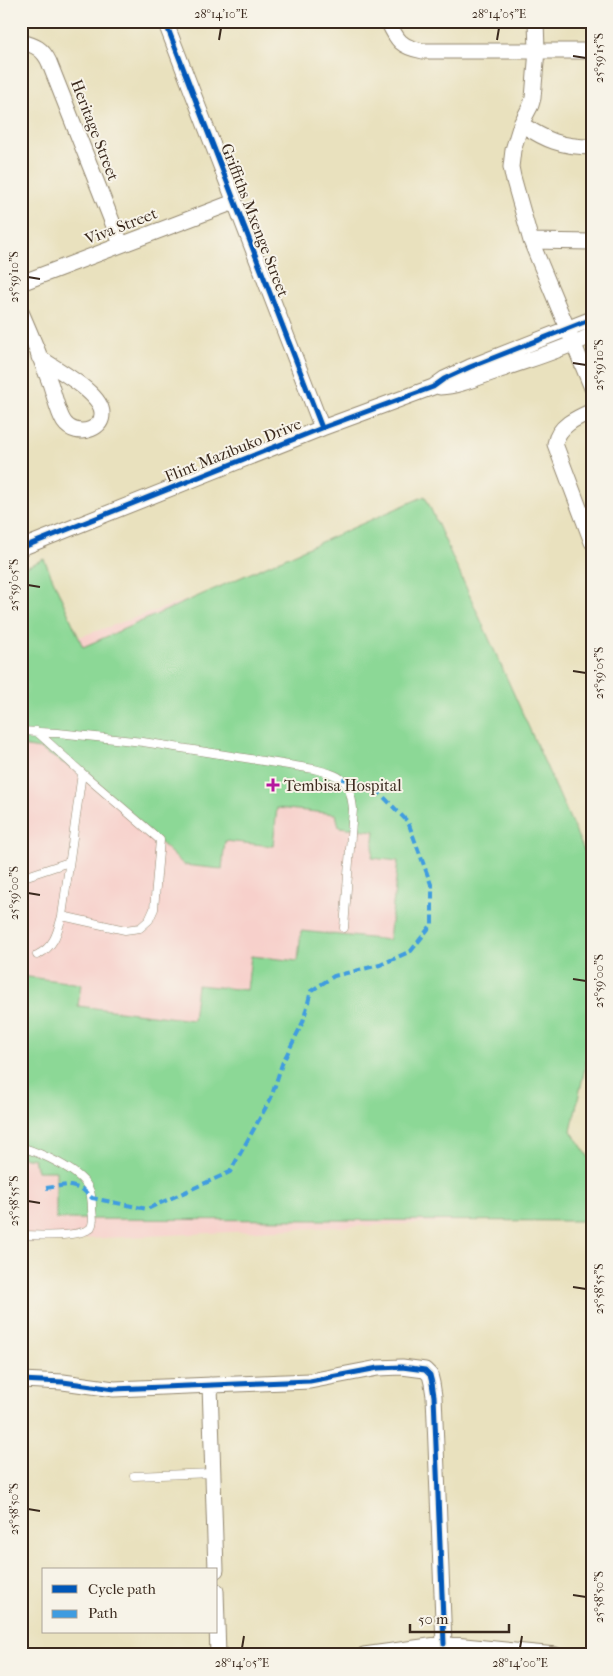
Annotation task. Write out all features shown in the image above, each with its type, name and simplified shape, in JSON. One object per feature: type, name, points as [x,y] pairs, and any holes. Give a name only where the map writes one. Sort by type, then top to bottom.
[{"type":"street","name":"Griffiths Mxenge Street","points":[[165,21],[322,428]]},
{"type":"street","points":[[388,21],[395,37],[403,44],[423,51],[592,51]]},
{"type":"street","points":[[536,21],[535,85],[531,106],[520,124],[513,150],[511,167],[530,241],[592,388]]},
{"type":"street","name":"Heritage Street","points":[[21,42],[41,50],[49,62],[121,244]]},
{"type":"street","points":[[520,124],[554,142],[575,147],[592,147]]},
{"type":"street","name":"Viva Street","points":[[21,282],[234,202]]},
{"type":"street","points":[[530,241],[592,242]]},
{"type":"street","points":[[21,312],[64,422],[72,429],[82,431],[98,425],[102,416],[99,402],[76,382],[39,357]]},
{"type":"street","name":"Flint Mazibuko Drive","points":[[21,548],[322,428],[434,387],[452,375],[592,319]]},
{"type":"street","name":"Flint Mazibuko Drive","points":[[434,387],[448,387],[574,344],[592,335]]},
{"type":"street","points":[[592,411],[564,427],[559,432],[555,444],[592,542]]},
{"type":"street","points":[[21,1380],[63,1382],[114,1388],[310,1380],[378,1368],[402,1366],[425,1370],[430,1375],[434,1396],[444,1644]]},
{"type":"street","points":[[210,1385],[216,1568]]},
{"type":"street","points":[[217,1634],[218,1655]]},
{"type":"street","points":[[364,1655],[444,1644],[556,1655]]},
{"type":"lane","points":[[21,731],[144,742],[323,771],[342,779],[351,791],[353,809],[344,928]]},
{"type":"lane","points":[[36,731],[160,840],[154,909],[149,920],[140,928],[125,930],[62,916]]},
{"type":"lane","points":[[37,955],[50,947],[56,936],[62,916],[82,772]]},
{"type":"lane","points":[[21,878],[68,862]]},
{"type":"lane","points":[[21,1147],[34,1151],[63,1166],[85,1182],[91,1193],[93,1222],[90,1229],[85,1232],[21,1235]]},
{"type":"lane","points":[[134,1476],[213,1473]]},
{"type":"shaded area","name":"Tembisa Hospital","points":[[413,522],[530,1218],[21,1242],[21,657]]},
{"type":"green space","name":"Tembisa Hospital","points":[[425,496],[592,868],[592,1036],[571,1131],[592,1162],[592,1221],[56,1219],[56,1171],[37,1171],[34,1159],[21,1157],[21,976],[81,984],[78,1006],[193,1020],[197,985],[247,990],[251,956],[298,961],[301,931],[389,940],[398,861],[372,858],[375,831],[339,827],[336,814],[277,808],[273,846],[225,841],[222,869],[184,865],[94,781],[40,749],[21,746],[21,569],[44,559],[83,647]]},
{"type":"marked path","points":[[46,1188],[67,1185],[82,1189],[92,1198],[147,1209],[230,1172],[271,1098],[282,1064],[303,1022],[311,991],[334,976],[380,965],[411,951],[432,924],[432,887],[408,822],[375,788],[342,779]]},
{"type":"cycle path","points":[[165,21],[322,428]]},
{"type":"cycle path","points":[[21,548],[322,428],[433,387],[444,379],[470,367],[592,319]]},
{"type":"cycle path","points":[[21,1380],[63,1382],[114,1389],[310,1381],[378,1368],[402,1367],[425,1370],[430,1375],[434,1396],[444,1644]]},
{"type":"place","name":"Tembisa Hospital","points":[[273,785]]}]
